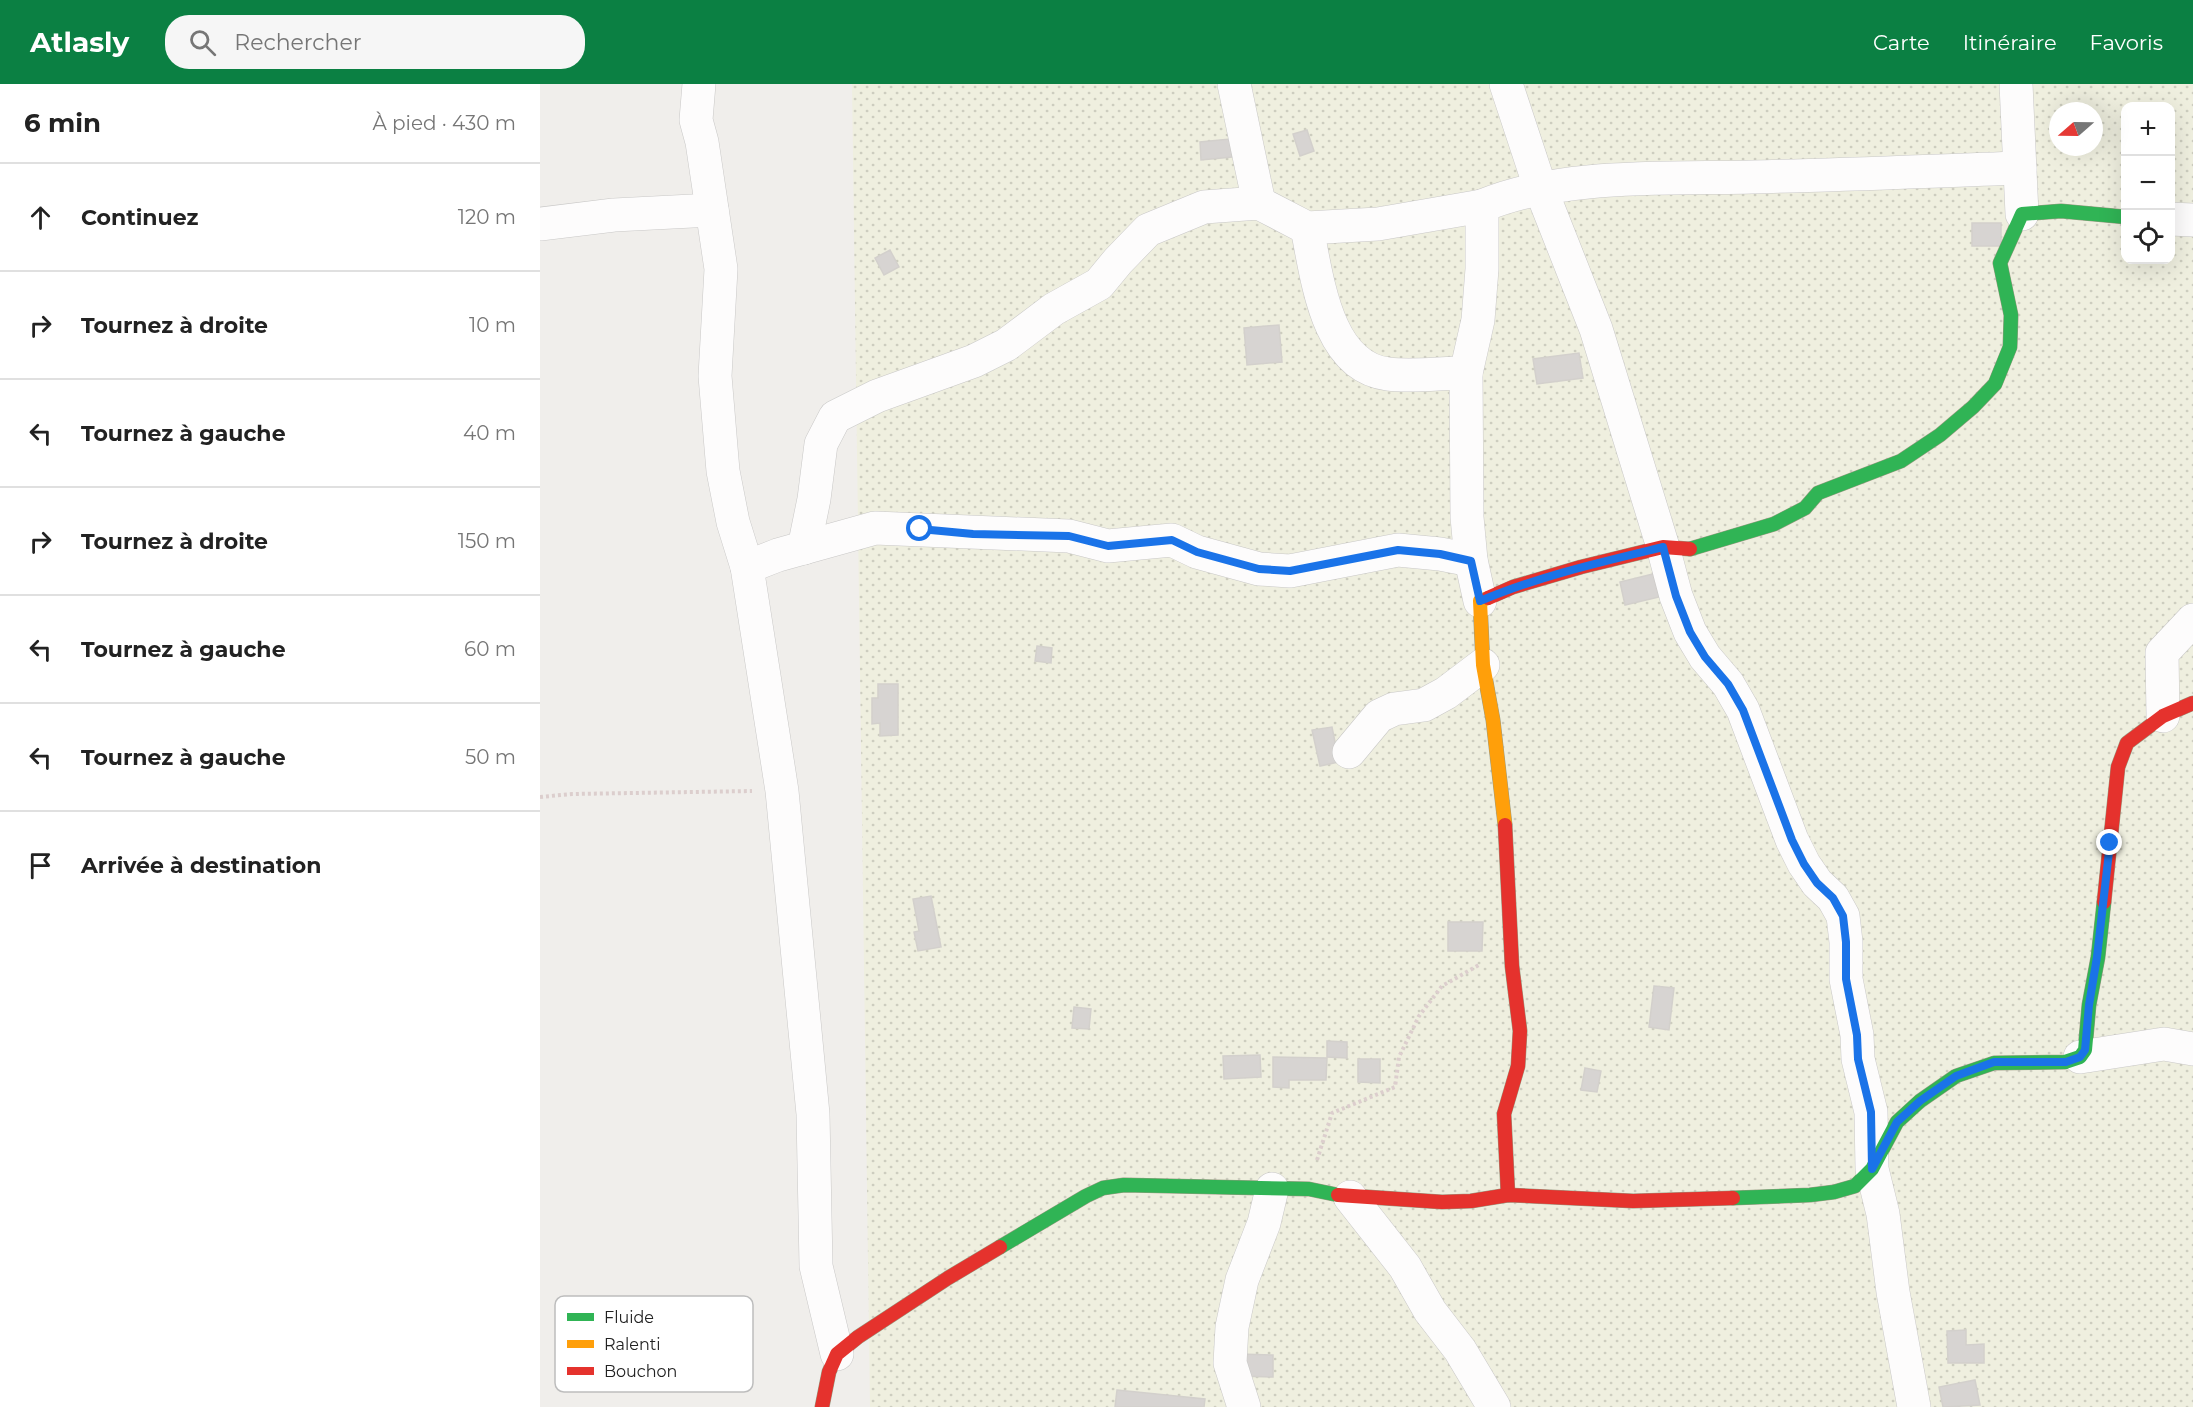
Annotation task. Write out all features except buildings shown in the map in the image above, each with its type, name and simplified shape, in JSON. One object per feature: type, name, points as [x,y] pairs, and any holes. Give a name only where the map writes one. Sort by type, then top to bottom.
[{"type":"street","points":[[699,84],[696,96],[696,120],[721,269],[715,375],[723,471],[733,522],[747,567],[782,791],[813,1114],[816,1266],[837,1354]]},
{"type":"street","points":[[1234,84],[1259,203]]},
{"type":"street","points":[[1506,84],[1540,187],[1596,329],[1676,596],[1690,632],[1705,657],[1728,684],[1743,710],[1792,840],[1804,864],[1817,883],[1833,898],[1843,916],[1846,979],[1857,1035],[1858,1059],[1871,1112],[1872,1169],[1883,1214],[1893,1292],[1914,1407]]},
{"type":"street","points":[[1480,601],[1513,587],[1558,573],[1663,547],[1689,549],[1774,524],[1805,508],[1818,493],[1901,461],[1940,435],[1973,407],[1995,384],[2010,347],[2011,315],[2000,263],[2022,214],[2016,84]]},
{"type":"street","points":[[804,548],[814,499],[821,444],[835,417],[878,396],[974,361],[1006,345],[1054,309],[1099,284],[1148,230],[1204,207],[1259,203],[1307,228],[1378,224],[1482,206],[1540,187],[1626,180],[2020,168]]},
{"type":"street","points":[[1482,206],[1482,269],[1478,320],[1466,373],[1467,517],[1471,561],[1480,601],[1483,665],[1493,720],[1505,827],[1512,966],[1520,1031],[1518,1066],[1504,1114],[1508,1195]]},
{"type":"street","points":[[540,224],[614,215],[712,210]]},
{"type":"street","points":[[2022,214],[2039,210],[2064,210],[2094,216],[2121,217]]},
{"type":"street","points":[[2175,219],[2193,220]]},
{"type":"street","points":[[1307,228],[1320,295],[1340,344],[1362,366],[1387,374],[1466,373]]},
{"type":"street","points":[[747,567],[778,555],[875,528],[973,534],[1069,536],[1108,546],[1172,540],[1197,552],[1259,569],[1290,571],[1398,550],[1440,554],[1471,561]]},
{"type":"street","points":[[2163,716],[2162,653],[2193,620]]},
{"type":"street","points":[[1349,752],[1379,716],[1394,709],[1425,705],[1446,693],[1483,665]]},
{"type":"street","points":[[2080,1057],[2085,1050],[2118,767],[2127,743],[2163,716],[2193,703]]},
{"type":"street","points":[[822,1407],[830,1372],[837,1354],[858,1337],[948,1278],[1103,1188],[1124,1185],[1309,1189],[1350,1197],[1402,1198],[1442,1202],[1471,1201],[1508,1195],[1575,1200],[1644,1201],[1834,1192],[1855,1186],[1872,1169],[1897,1122],[1920,1101],[1956,1076],[1994,1062],[2066,1062],[2080,1057],[2164,1044],[2193,1048]]},
{"type":"street","points":[[1244,1407],[1230,1363],[1232,1327],[1242,1280],[1264,1223],[1272,1189]]},
{"type":"street","points":[[1350,1197],[1404,1267],[1430,1311],[1460,1350],[1494,1407]]},
{"type":"path","points":[[540,797],[572,794],[782,791]]},
{"type":"path","points":[[1309,1189],[1332,1113],[1395,1087],[1399,1057],[1419,1016],[1442,986],[1491,958],[1512,966]]},
{"type":"green space","points":[[852,84],[2193,84],[2193,1407],[870,1407]]},
{"type":"traffic: fast","points":[[1690,549],[1774,524],[1805,508],[1818,493],[1901,461],[1940,435],[1973,407],[1995,384],[2010,347],[2011,315],[2000,263],[2022,214],[2061,211],[2121,217]]},
{"type":"traffic: fast","points":[[1733,1198],[1810,1195],[1855,1186],[1872,1169],[1897,1122],[1920,1101],[1956,1076],[1994,1063],[2065,1062],[2080,1057],[2085,1050],[2104,902]]},
{"type":"traffic: fast","points":[[1000,1247],[1103,1188],[1124,1185],[1309,1189],[1338,1195]]},
{"type":"traffic: slow","points":[[1488,598],[1480,601],[1483,665],[1493,720],[1505,825]]},
{"type":"traffic: jam","points":[[1488,598],[1513,587],[1581,567],[1663,547],[1690,549]]},
{"type":"traffic: jam","points":[[2104,902],[2118,767],[2127,743],[2163,716],[2193,703]]},
{"type":"traffic: jam","points":[[1505,825],[1512,966],[1520,1031],[1518,1066],[1504,1114],[1508,1195]]},
{"type":"traffic: jam","points":[[1338,1195],[1442,1202],[1471,1201],[1508,1195],[1633,1201],[1733,1198]]},
{"type":"traffic: jam","points":[[822,1407],[829,1372],[837,1354],[858,1337],[1000,1247]]},
{"type":"route","points":[[920,529],[973,534],[1069,536],[1108,546],[1172,540],[1197,552],[1259,569],[1290,571],[1372,553],[1398,550],[1440,554],[1471,561],[1480,601],[1513,587],[1581,567],[1663,547],[1676,596],[1690,632],[1705,657],[1728,684],[1743,710],[1792,840],[1804,864],[1817,883],[1833,898],[1843,916],[1846,979],[1857,1035],[1860,1072],[1871,1112],[1872,1169],[1897,1122],[1920,1101],[1956,1076],[1994,1062],[2066,1062],[2080,1057],[2085,1050],[2088,1032],[2089,1005],[2110,843]]}]
